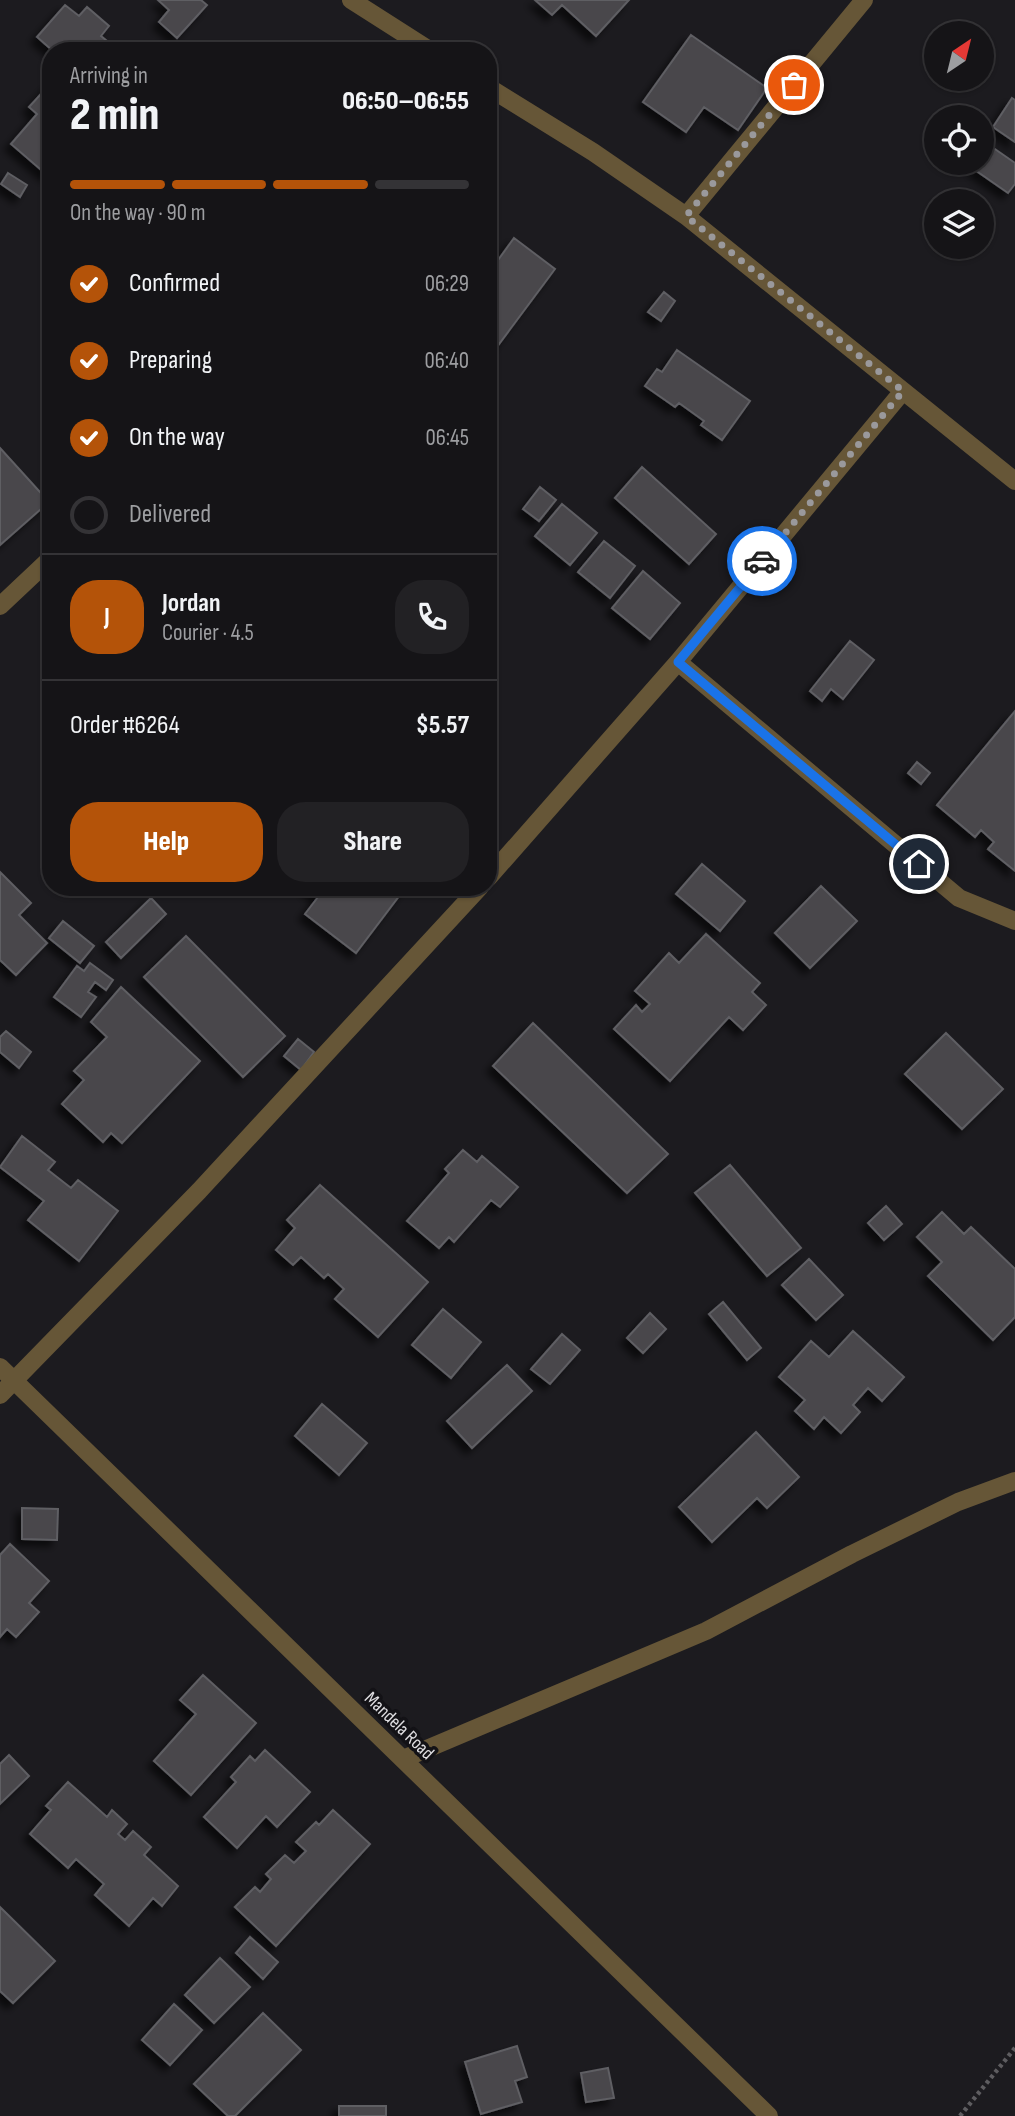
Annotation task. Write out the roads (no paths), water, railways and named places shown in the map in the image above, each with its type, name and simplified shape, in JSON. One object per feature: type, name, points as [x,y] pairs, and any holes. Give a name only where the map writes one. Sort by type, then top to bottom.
[{"type":"street","points":[[351,0],[417,42]]},
{"type":"street","points":[[686,216],[864,0]]},
{"type":"street","points":[[497,93],[593,152],[686,216],[1015,481]]},
{"type":"street","points":[[497,867],[678,662],[903,391]]},
{"type":"street","points":[[0,606],[42,566]]},
{"type":"street","points":[[678,662],[959,898],[1015,921]]},
{"type":"street","points":[[0,1395],[208,1181],[472,896]]},
{"type":"street","name":"Mandela Road","points":[[0,1367],[403,1759],[759,2113]]},
{"type":"street","points":[[403,1759],[706,1631],[947,1508],[1015,1480]]}]
